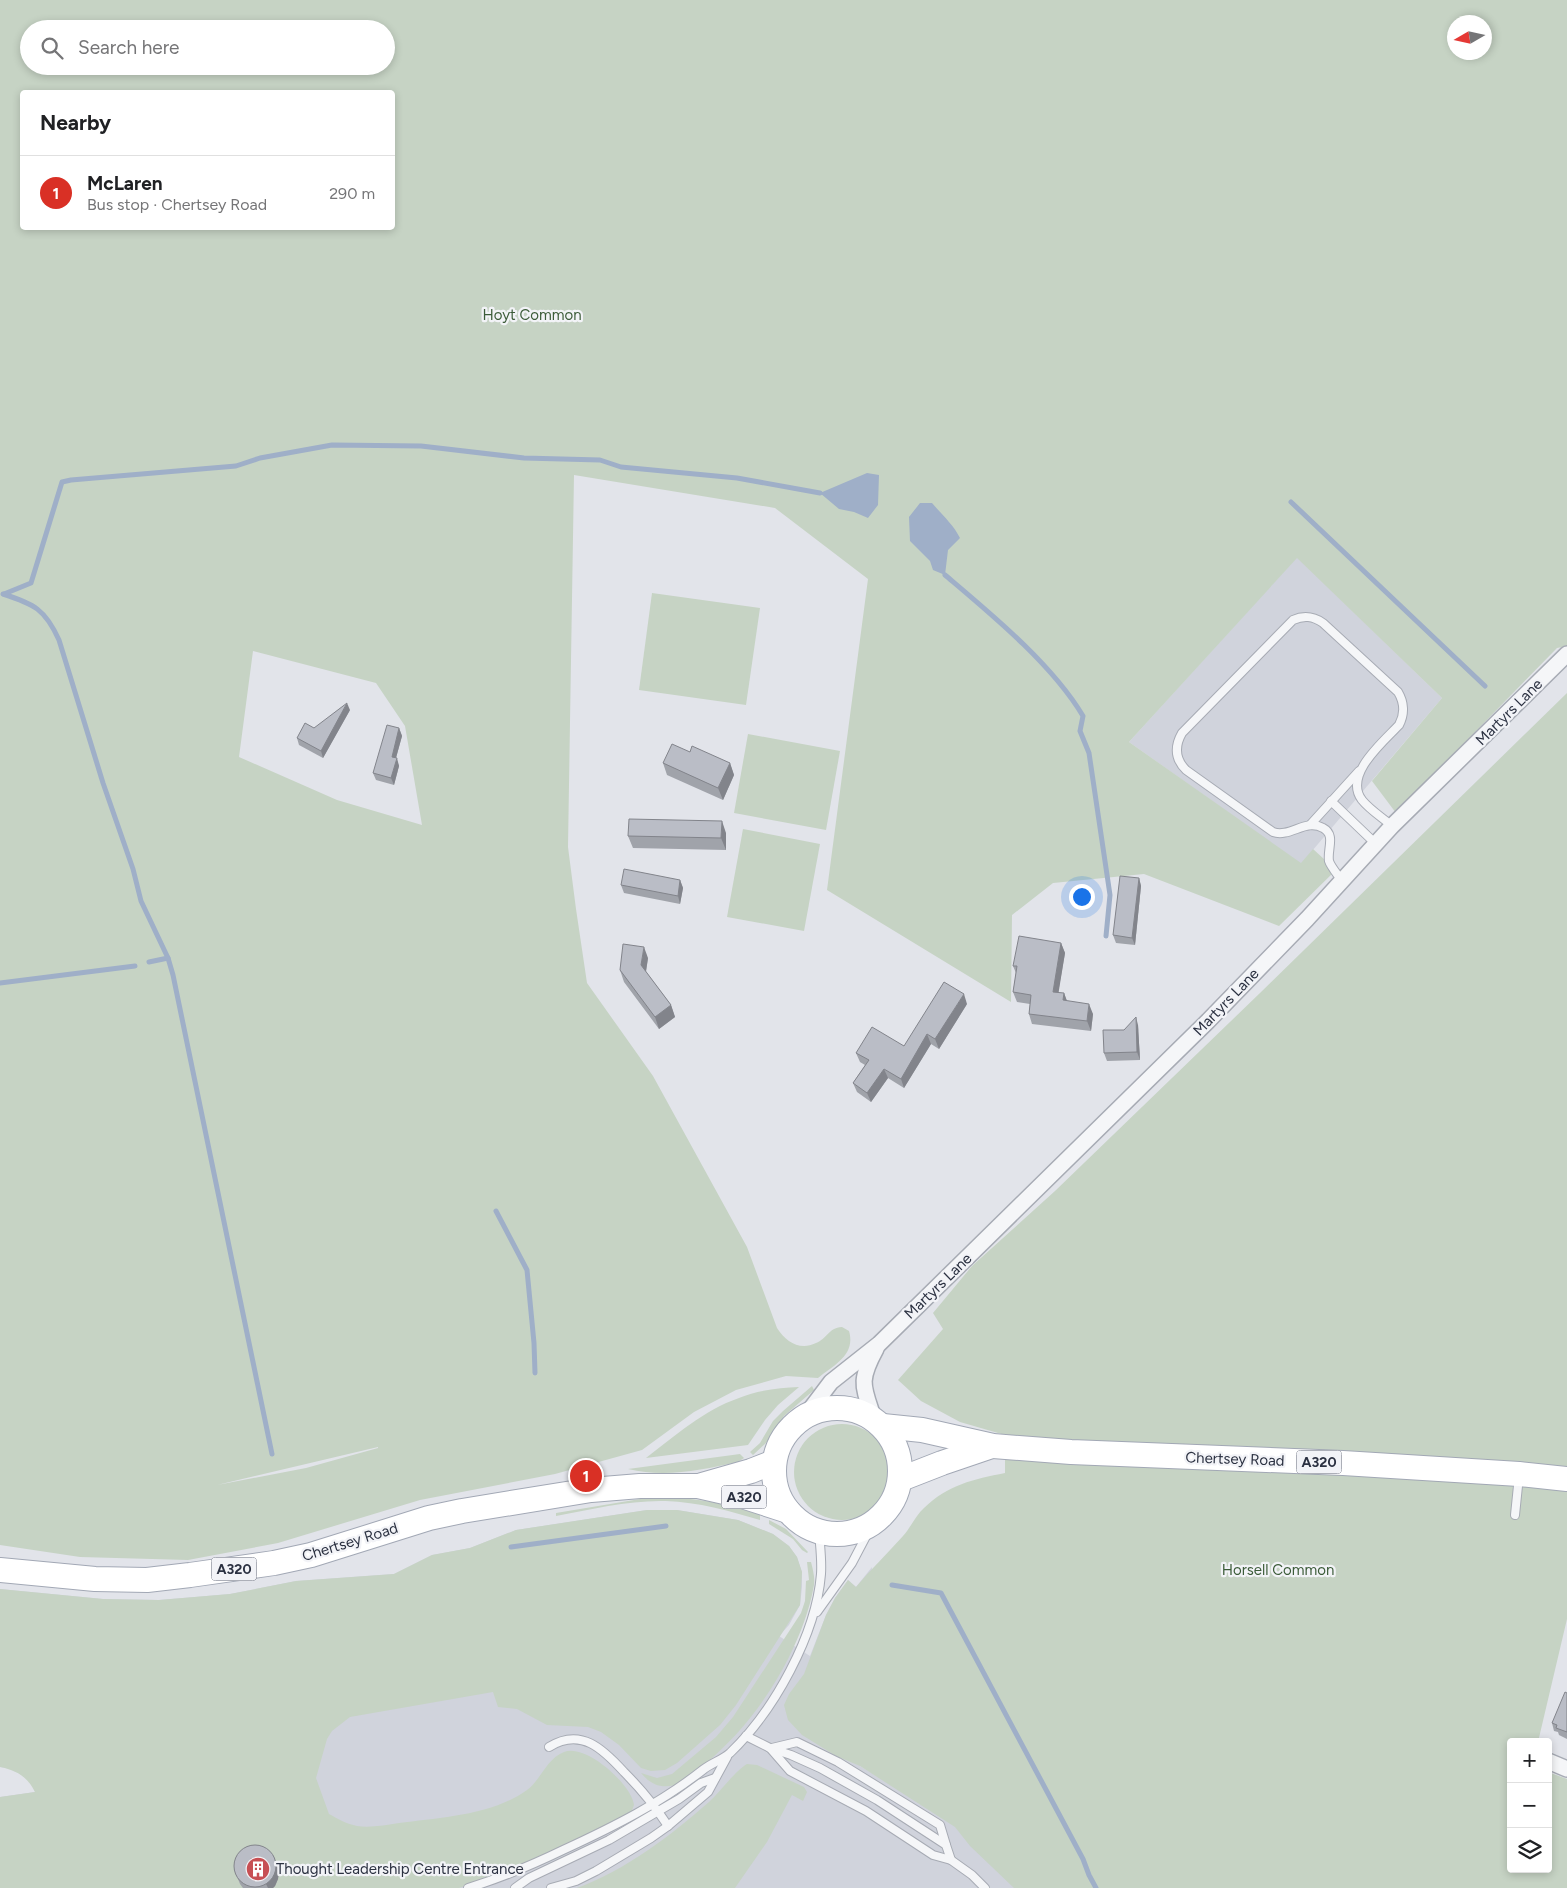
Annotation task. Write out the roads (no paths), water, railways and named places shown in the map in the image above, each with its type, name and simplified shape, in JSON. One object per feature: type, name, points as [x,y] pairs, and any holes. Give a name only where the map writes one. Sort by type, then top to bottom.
[{"type":"main road","points":[[847,1407],[867,1414],[879,1422],[891,1436],[900,1457],[901,1479],[894,1500],[884,1514],[872,1525],[857,1532],[840,1535],[819,1532],[799,1522],[788,1511],[775,1486],[774,1462],[779,1445],[790,1428],[806,1415],[826,1408],[847,1407]]},
{"type":"main road","name":"Chertsey Road","points":[[879,1422],[993,1446],[1071,1452],[1343,1463],[1519,1474],[1567,1479]]},
{"type":"main road","name":"Chertsey Road","points":[[901,1479],[993,1446]]},
{"type":"main road","name":"Chertsey Road","points":[[698,1486],[751,1471],[774,1462]]},
{"type":"main road","name":"Chertsey Road","points":[[0,1570],[94,1579],[147,1580],[190,1576],[274,1563],[311,1555],[429,1518],[462,1511],[591,1490],[640,1486],[698,1486],[742,1496],[788,1511]]},
{"type":"street","name":"Martyrs Lane","points":[[806,1415],[831,1382],[879,1344],[1208,1021],[1392,826],[1567,654]]},
{"type":"street","name":"Martyrs Lane","points":[[879,1344],[864,1376],[863,1384],[879,1422]]},
{"type":"street","points":[[1552,1763],[1567,1769]]},
{"type":"lane","points":[[1310,825],[1399,725],[1402,719],[1403,700],[1398,692],[1323,623],[1311,617],[1299,618],[1287,625],[1182,733],[1176,751],[1179,763],[1186,770],[1273,832],[1278,834],[1287,833],[1310,825],[1319,825],[1326,829],[1331,837],[1329,861],[1342,881]]},
{"type":"lane","points":[[1362,768],[1358,778],[1358,793],[1363,801],[1392,826]]},
{"type":"lane","points":[[1331,801],[1376,844]]},
{"type":"lane","points":[[1515,1514],[1519,1474]]},
{"type":"lane","points":[[468,1888],[532,1865],[598,1834],[654,1804],[728,1755],[763,1714],[784,1681],[814,1615],[852,1563],[872,1525]]},
{"type":"lane","points":[[814,1615],[821,1572],[819,1532]]},
{"type":"lane","points":[[746,1736],[820,1768],[878,1800],[946,1845]]},
{"type":"lane","points":[[549,1747],[558,1741],[575,1739],[597,1746],[607,1753],[654,1804],[668,1826]]},
{"type":"lane","points":[[770,1748],[797,1742],[838,1762],[940,1825],[951,1860]]},
{"type":"lane","points":[[770,1748],[790,1771],[866,1812],[934,1855],[951,1860],[972,1875],[985,1888]]},
{"type":"lane","points":[[551,1888],[576,1881],[596,1871],[668,1826],[708,1792],[728,1755]]},
{"type":"lane","points":[[515,1888],[529,1878],[609,1840],[702,1783],[715,1778]]},
{"type":"lane","points":[[912,1840],[920,1827]]},
{"type":"water","points":[[867,473],[879,475],[878,505],[868,518],[854,512],[839,509],[820,493]]},
{"type":"water","points":[[920,503],[932,503],[951,524],[960,538],[948,550],[945,575],[933,570],[930,561],[910,541],[909,517]]},
{"type":"waterway","points":[[4,594],[31,583],[62,482],[236,466],[260,458],[332,445],[421,446],[524,458],[600,460],[621,467],[737,478],[820,493]]},
{"type":"waterway","points":[[1291,502],[1485,686]]},
{"type":"waterway","points":[[945,575],[1001,623],[1038,659],[1055,678],[1083,716],[1080,731],[1089,753],[1110,895],[1106,936]]},
{"type":"waterway","points":[[3,594],[23,601],[37,609],[49,621],[59,640],[103,783],[133,869],[141,901],[168,958],[272,1454]]},
{"type":"waterway","points":[[149,962],[168,958]]},
{"type":"waterway","points":[[0,983],[135,966]]},
{"type":"waterway","points":[[496,1211],[527,1270],[535,1373]]},
{"type":"waterway","points":[[511,1547],[666,1526]]},
{"type":"waterway","points":[[892,1585],[941,1593],[1083,1859],[1096,1888]]},
{"type":"place","name":"McLaren","points":[[586,1476]]},
{"type":"place","name":"Thought Leadership Centre Entrance","points":[[258,1869]]},
{"type":"park label","name":"Hoyt Common","points":[[532,315]]},
{"type":"park label","name":"Horsell Common","points":[[1278,1570]]}]
